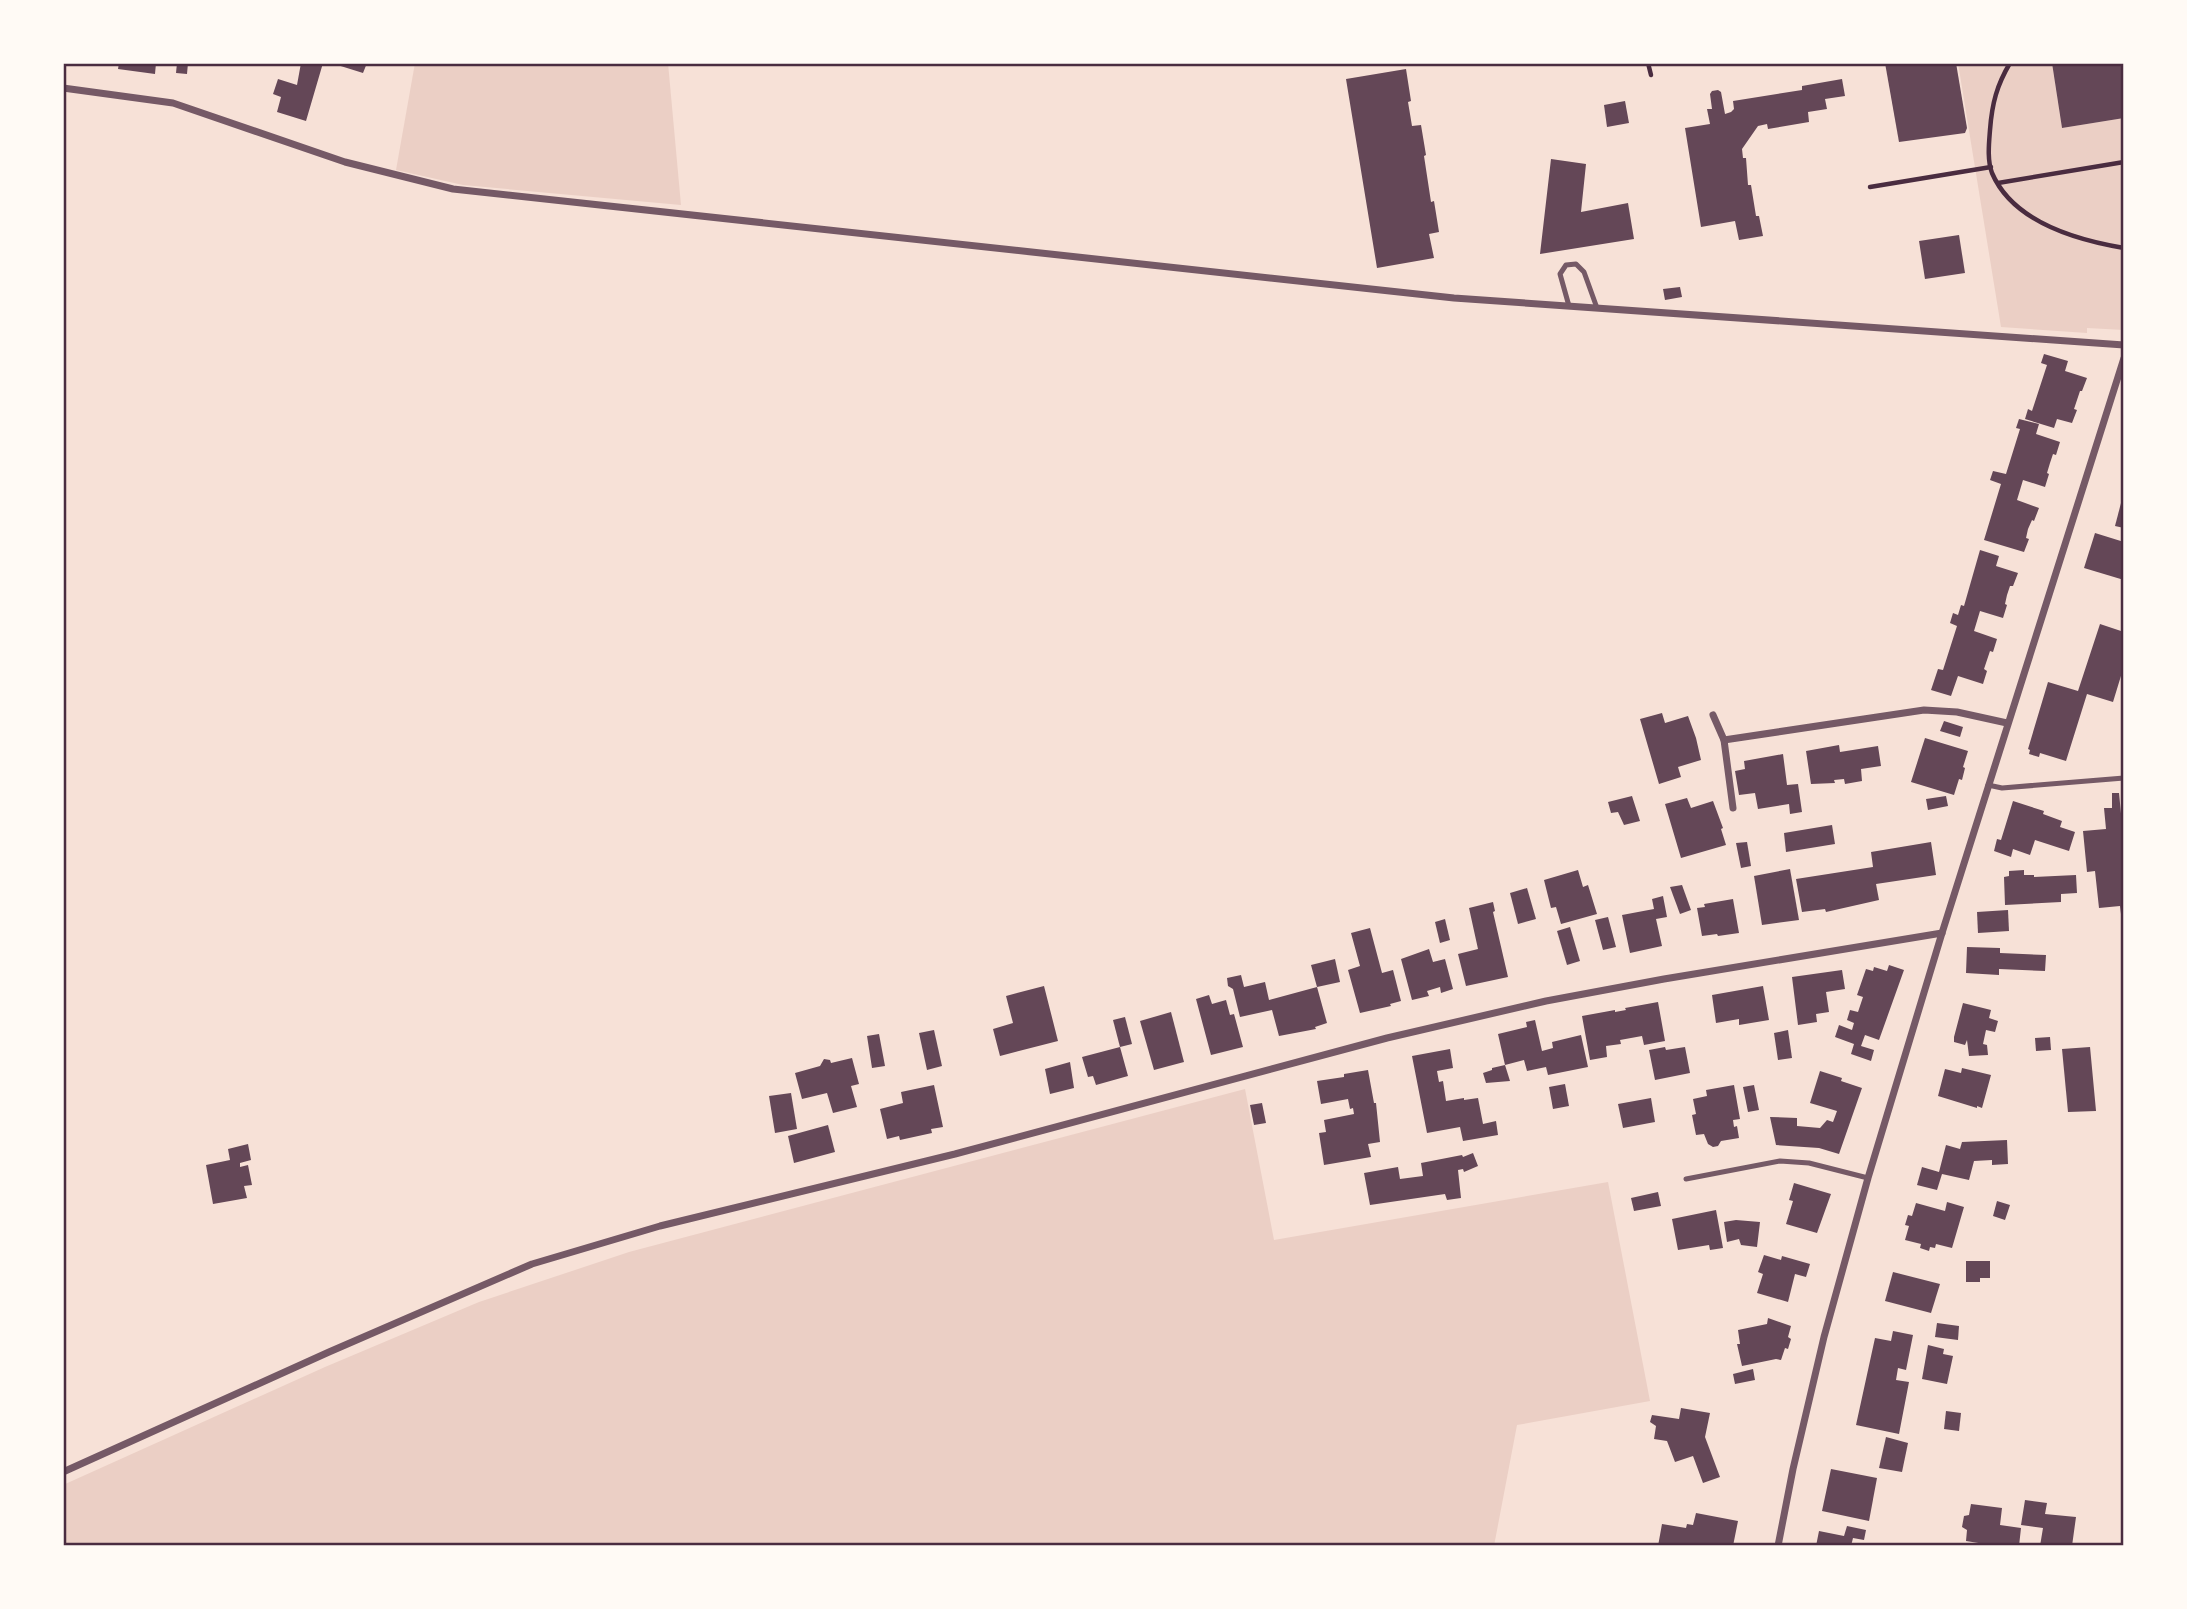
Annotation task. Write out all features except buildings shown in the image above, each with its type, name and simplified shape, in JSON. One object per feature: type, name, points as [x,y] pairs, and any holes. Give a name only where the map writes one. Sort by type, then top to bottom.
[{"type":"street","points":[[63,88],[173,103],[345,162],[453,189],[1454,298],[2124,345]]},
{"type":"street","points":[[1778,1546],[1824,1337],[1868,1178],[2007,723],[2124,358]]},
{"type":"street","points":[[1724,740],[1924,710],[1957,712],[2007,723]]},
{"type":"street","points":[[1713,715],[1724,740],[1733,808]]},
{"type":"street","points":[[63,1472],[532,1264],[660,1226],[955,1154],[1387,1038],[1546,1001],[1942,933]]},
{"type":"lane","points":[[1569,306],[1560,274],[1566,265],[1576,264],[1584,272],[1597,308]]},
{"type":"lane","points":[[1988,785],[2002,788],[2124,778]]},
{"type":"lane","points":[[1686,1180],[1780,1161],[1809,1163],[1868,1178]]},
{"type":"path","points":[[1648,63],[1651,75]]},
{"type":"path","points":[[2010,63],[1996,89],[1991,124],[1991,167],[1998,183],[2017,205],[2051,227],[2093,242],[2124,248]]},
{"type":"path","points":[[1998,183],[2124,162]]},
{"type":"path","points":[[1870,187],[1991,167]]},
{"type":"shaded area","points":[[415,63],[668,63],[681,205],[463,185],[396,170]]},
{"type":"shaded area","points":[[1958,63],[2052,63],[2062,128],[2124,118],[2124,330],[2087,328],[2087,333],[2001,327]]},
{"type":"shaded area","points":[[1245,1089],[1274,1240],[1608,1182],[1650,1401],[1517,1425],[1494,1546],[63,1546],[63,1485],[325,1367],[479,1302],[629,1252]]}]
